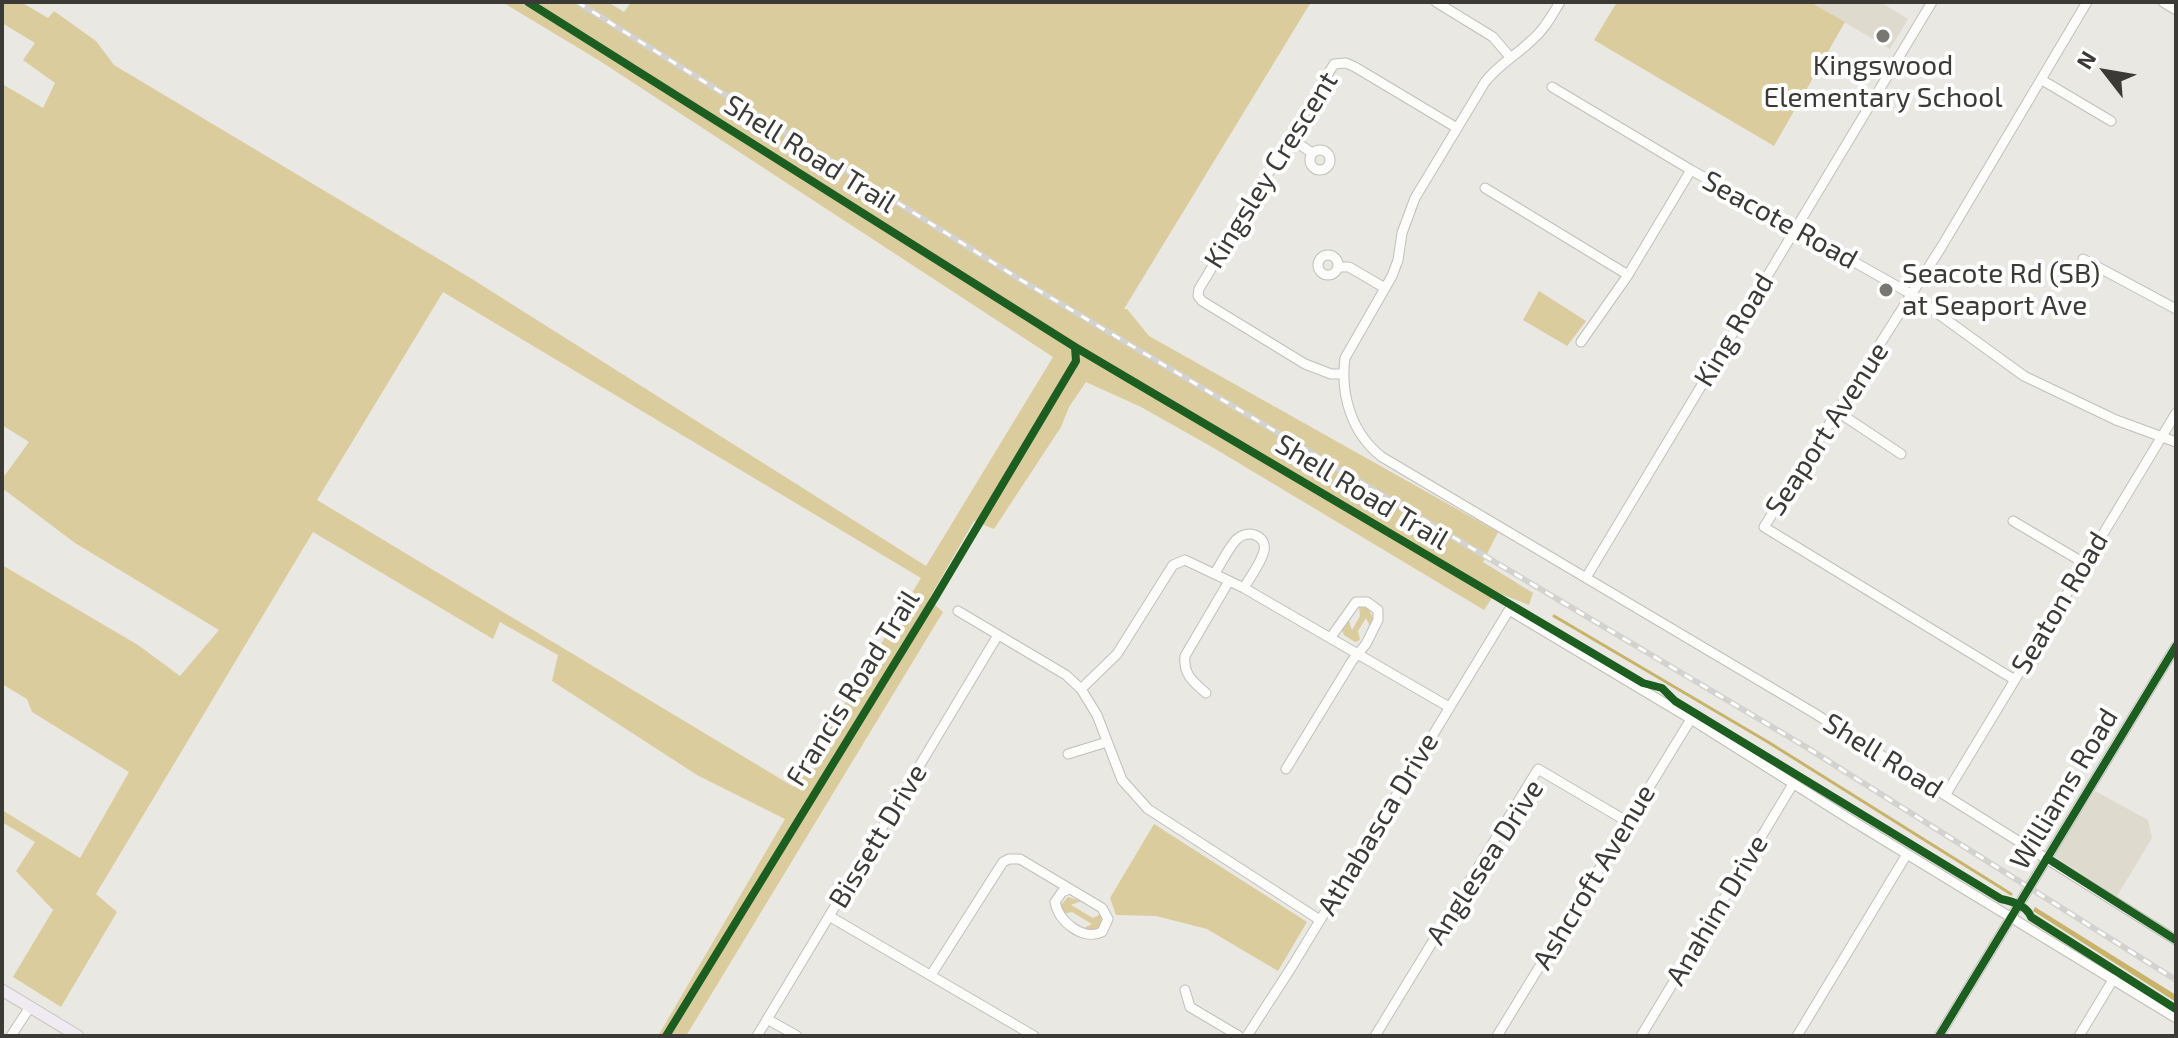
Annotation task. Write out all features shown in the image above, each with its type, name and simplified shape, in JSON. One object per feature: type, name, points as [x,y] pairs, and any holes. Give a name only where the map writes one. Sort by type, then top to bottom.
[{"type":"main road","points":[[2,990],[78,1036]]},
{"type":"street","points":[[1436,2],[1493,37],[1510,57]]},
{"type":"street","points":[[1343,374],[1345,358],[1398,260],[1402,233],[1415,198],[1485,82],[1533,39],[1560,2]]},
{"type":"street","name":"King Road","points":[[1587,576],[1932,2]]},
{"type":"street","name":"Seaport Avenue","points":[[2015,680],[1764,527],[1911,294],[2087,2]]},
{"type":"street","points":[[2163,2],[2176,10]]},
{"type":"street","name":"Kingsley Crescent","points":[[1343,374],[1331,374],[1305,364],[1211,308],[1198,296],[1201,283],[1329,71],[1339,61],[1355,67],[1457,128]]},
{"type":"street","points":[[2042,80],[2111,121]]},
{"type":"street","name":"Seacote Road","points":[[1552,87],[1691,170],[1911,294],[2024,376],[2116,420],[2176,442]]},
{"type":"street","points":[[1289,137],[1312,153]]},
{"type":"street","points":[[1581,342],[1628,275],[1691,170]]},
{"type":"street","points":[[1485,188],[1628,275]]},
{"type":"street","points":[[2083,259],[2176,309]]},
{"type":"street","points":[[1338,267],[1349,267],[1385,288]]},
{"type":"street","name":"Shell Road","points":[[1343,374],[1352,420],[1369,447],[1946,794],[2176,940]]},
{"type":"street","points":[[1838,412],[1901,454]]},
{"type":"street","name":"Seaton Road","points":[[1946,794],[2176,413]]},
{"type":"street","points":[[2013,521],[2084,563]]},
{"type":"street","points":[[1215,573],[1238,537],[1246,533],[1255,534],[1263,541],[1264,550],[1244,588]]},
{"type":"street","points":[[1081,689],[1117,654],[1173,565],[1181,560],[1192,561],[1244,588],[1449,707]]},
{"type":"street","points":[[1206,693],[1190,680],[1185,669],[1185,656],[1229,581]]},
{"type":"street","points":[[1286,769],[1378,620],[1378,610],[1360,601],[1351,606],[1331,637]]},
{"type":"street","name":"Athabasca Drive","points":[[1247,1036],[1509,610],[1691,719]]},
{"type":"street","points":[[958,611],[1066,675],[1081,689],[1097,715],[1122,780],[1148,809],[1320,920]]},
{"type":"street","name":"Bissett Drive","points":[[757,1036],[998,635]]},
{"type":"street","name":"Williams Road","points":[[1939,1036],[2176,646]]},
{"type":"street","points":[[1691,719],[2176,1018]]},
{"type":"street","name":"Ashcroft Avenue","points":[[1497,1036],[1691,719]]},
{"type":"street","points":[[1068,754],[1107,742]]},
{"type":"street","name":"Anglesea Drive","points":[[1375,1036],[1538,769],[1628,822]]},
{"type":"street","name":"Anahim Drive","points":[[1641,1036],[1793,784]]},
{"type":"street","points":[[1797,1036],[1907,854]]},
{"type":"street","points":[[931,975],[1003,862],[1020,859],[1105,910],[1108,923],[1102,932],[1095,935],[1084,933],[1061,918],[1055,902],[1062,892],[1069,889]]},
{"type":"street","points":[[829,916],[1034,1036]]},
{"type":"street","points":[[2079,1036],[2114,978]]},
{"type":"street","points":[[1185,990],[1190,1007],[1239,1036]]},
{"type":"street","points":[[11,1036],[30,1007]]},
{"type":"street","points":[[767,1019],[797,1036]]},
{"type":"shaded area","points":[[2,2],[21,2],[48,18],[54,11],[96,41],[114,65],[472,279],[926,566],[1053,357],[600,61],[502,2],[608,2],[624,12],[631,2],[1311,2],[1124,309],[1149,336],[1498,532],[1483,562],[1533,593],[1529,605],[1496,592],[1484,610],[1212,447],[1141,407],[1086,382],[1069,407],[1061,427],[994,529],[974,521],[929,599],[943,612],[686,1036],[658,1036],[785,819],[697,775],[552,681],[558,655],[500,622],[493,639],[313,532],[96,894],[117,912],[61,1007],[13,977],[53,910],[16,871],[35,842],[2,822],[2,810],[80,858],[129,772],[32,712],[27,699],[2,684],[2,565],[138,645],[180,676],[219,630],[75,543],[2,488],[2,479],[29,442],[2,425],[2,89],[4,85],[43,108],[55,83],[23,60],[35,43],[2,23]],"holes":[[[443,292],[921,578],[794,787],[317,500]]]},
{"type":"shaded area","points":[[1617,2],[1810,2],[1845,22],[1774,146],[1594,40]]},
{"type":"shaded area","name":"Kingswood Elementary School","points":[[1810,2],[1880,2],[1908,19],[1890,49]]},
{"type":"shaded area","points":[[1539,291],[1586,321],[1567,346],[1523,320]]},
{"type":"shaded area","points":[[1359,607],[1368,608],[1373,618],[1370,626],[1366,618],[1358,631],[1360,640],[1355,642],[1342,630],[1349,621],[1352,630],[1360,616]]},
{"type":"shaded area","points":[[2095,791],[2148,820],[2152,838],[2117,896],[2054,856]]},
{"type":"shaded area","points":[[1154,824],[1307,922],[1278,971],[1207,929],[1156,916],[1116,915],[1110,898]]},
{"type":"shaded area","points":[[1068,897],[1081,901],[1071,905],[1093,918],[1101,914],[1102,927],[1095,932],[1084,928],[1092,924],[1072,912],[1062,914],[1060,906]]},
{"type":"shaded area","points":[[2035,907],[2176,995],[2176,1002],[2033,911]]},
{"type":"waterway","points":[[1554,616],[1768,742],[2011,894]]},
{"type":"railway","points":[[577,2],[1021,280],[1806,747],[2176,980]]},
{"type":"cycle path","name":"Shell Road Trail","points":[[528,2],[1075,347],[1643,683],[1662,688],[1675,701],[2001,899],[2022,907],[2031,917],[2176,1009]]},
{"type":"cycle path","name":"Francis Road Trail","points":[[666,1036],[1076,361],[1075,347]]},
{"type":"cycle path","points":[[1939,1036],[2176,646]]},
{"type":"cycle path","points":[[2047,858],[2176,940]]},
{"type":"place","name":"Kingswood Elementary School","points":[[1883,36]]},
{"type":"place","name":"Seacote Rd (SB) at Seaport Ave","points":[[1886,290]]}]
